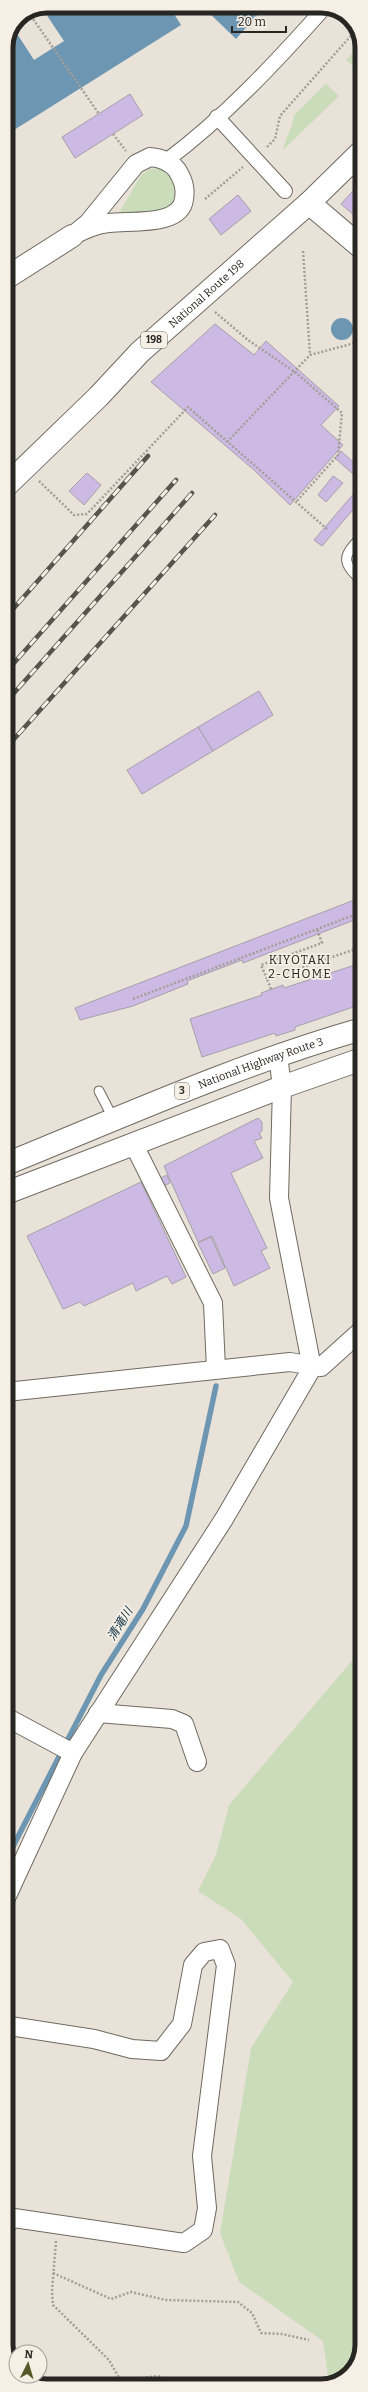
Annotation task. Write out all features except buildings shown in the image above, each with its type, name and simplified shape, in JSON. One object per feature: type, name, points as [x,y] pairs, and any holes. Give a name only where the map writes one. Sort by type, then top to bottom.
[{"type":"main road","name":"National Route 198","points":[[13,479],[98,397],[140,352],[310,204],[355,158]]},
{"type":"main road","points":[[310,204],[355,242]]},
{"type":"main road","points":[[13,274],[72,236]]},
{"type":"main road","name":"National Highway Route 3","points":[[13,1161],[278,1055],[355,1031]]},
{"type":"main road","points":[[13,1190],[133,1143],[355,1061]]},
{"type":"street","points":[[166,161],[217,118],[285,52],[320,13]]},
{"type":"street","points":[[217,118],[285,191]]},
{"type":"street","points":[[150,157],[166,161],[175,168],[182,178],[185,190],[184,204],[173,215],[145,221],[109,223],[90,227],[72,236],[88,223],[136,164],[150,157]]},
{"type":"street","points":[[13,1883],[73,1753],[224,1519],[312,1368],[279,1198],[282,1087],[278,1055]]},
{"type":"street","points":[[133,1143],[213,1303],[216,1369]]},
{"type":"street","points":[[13,1391],[290,1362],[299,1362],[312,1368],[321,1367],[329,1363],[355,1337]]},
{"type":"street","points":[[98,1713],[172,1719],[184,1724],[197,1762]]},
{"type":"street","points":[[13,1721],[73,1753]]},
{"type":"street","points":[[13,2026],[94,2039],[132,2049],[161,2051],[182,2024],[193,1965],[204,1952],[220,1949],[226,1965],[202,2156],[207,2208],[203,2230],[184,2243],[13,2219]]},
{"type":"lane","points":[[355,544],[346,554],[346,561],[349,569],[355,575]]},
{"type":"lane","points":[[99,1091],[114,1120]]},
{"type":"path","points":[[32,17],[99,114]]},
{"type":"path","points":[[205,199],[275,140],[280,116],[352,34]]},
{"type":"path","points":[[303,251],[310,355]]},
{"type":"path","points":[[215,312],[248,340],[295,372],[342,413],[338,455],[296,502]]},
{"type":"path","points":[[227,442],[310,355],[355,343]]},
{"type":"path","points":[[34,477],[74,515],[86,514],[188,408],[328,530]]},
{"type":"path","points":[[133,999],[355,915]]},
{"type":"path","points":[[271,989],[261,965],[322,943],[317,929]]},
{"type":"path","points":[[267,979],[355,949]]},
{"type":"path","points":[[57,2224],[53,2273],[53,2305],[109,2360],[120,2379]]},
{"type":"path","points":[[53,2273],[111,2299],[131,2292],[166,2300],[238,2302],[252,2313],[261,2333],[282,2334],[310,2340]]},
{"type":"path","points":[[135,2379],[157,2376],[168,2379]]},
{"type":"green space","points":[[355,50],[355,67],[346,60]]},
{"type":"green space","points":[[326,84],[339,96],[283,150],[294,115]]},
{"type":"green space","points":[[162,168],[172,172],[180,191],[170,209],[157,213],[119,213],[141,175],[150,169]]},
{"type":"green space","points":[[355,1657],[355,2349],[347,2367],[338,2374],[328,2378],[323,2341],[239,2282],[220,2233],[251,2048],[293,1982],[241,1919],[198,1891],[216,1855],[229,1805]]},
{"type":"water","points":[[47,13],[173,13],[181,25],[13,131],[13,47],[19,28],[28,19]]},
{"type":"water","points":[[209,13],[259,13],[236,39]]},
{"type":"water","points":[[342,318],[350,321],[353,329],[350,337],[342,340],[334,337],[331,329],[334,321]]},
{"type":"pier","points":[[46,13],[64,41],[34,60],[17,33],[23,23],[28,19]]},
{"type":"waterway","name":"清滝川","points":[[13,1846],[101,1675],[143,1609],[186,1526],[216,1386]]},
{"type":"railway","points":[[13,609],[148,456]]},
{"type":"railway","points":[[13,664],[176,480]]},
{"type":"railway","points":[[13,694],[192,493]]},
{"type":"railway","points":[[13,740],[215,515]]},
{"type":"district","name":"KIYOTAKI 2-CHOME","points":[[300,967]]}]
